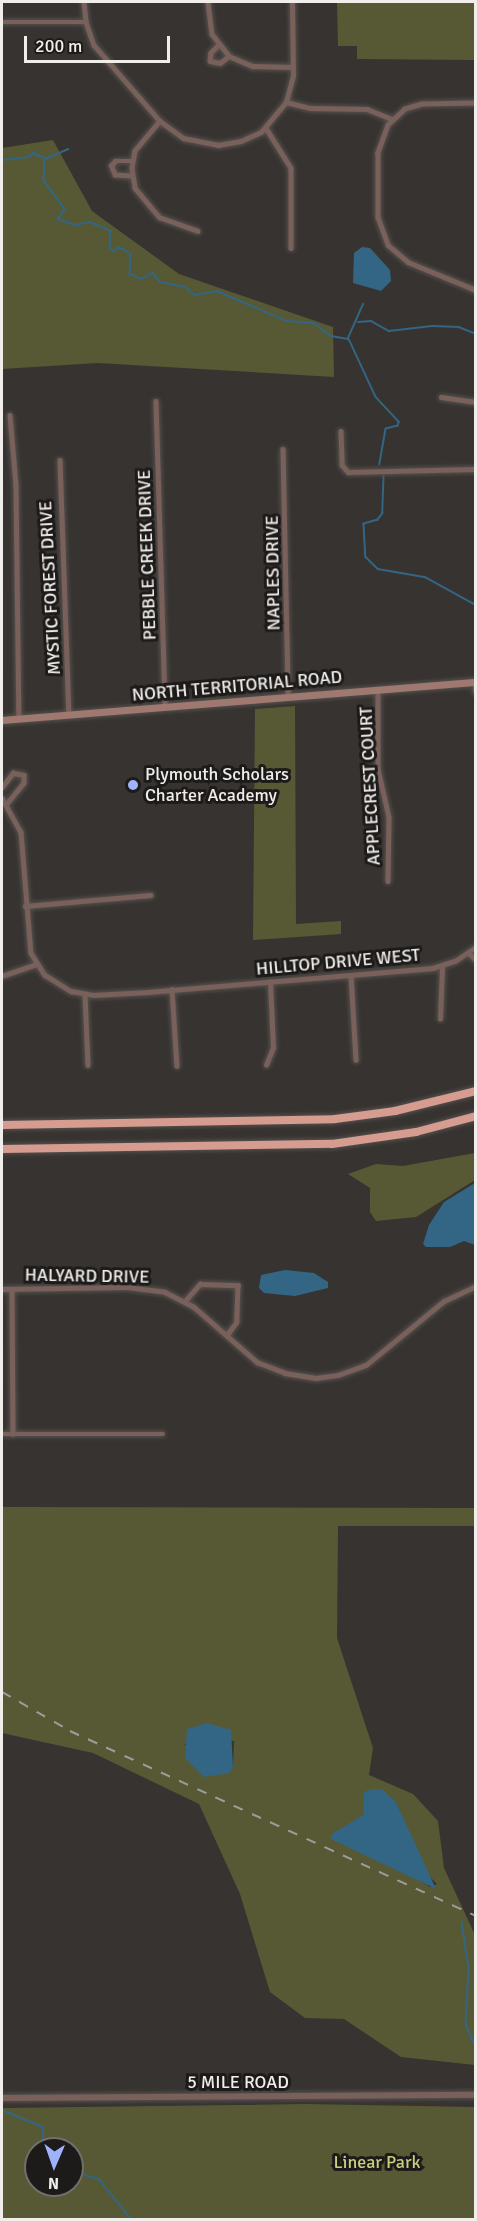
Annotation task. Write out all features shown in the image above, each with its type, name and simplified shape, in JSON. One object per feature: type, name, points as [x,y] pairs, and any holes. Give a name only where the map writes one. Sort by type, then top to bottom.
[{"type":"highway","points":[[2,1125],[335,1119],[395,1111],[476,1091]]},
{"type":"highway","points":[[2,1149],[332,1144],[416,1132],[476,1116]]},
{"type":"main road","name":"NORTH TERRITORIAL ROAD","points":[[2,720],[476,682]]},
{"type":"street","points":[[84,2],[86,22],[94,45],[160,121],[183,138],[211,145],[241,141],[266,128],[286,102],[292,83],[293,67],[292,2]]},
{"type":"street","points":[[208,2],[210,27],[218,46],[229,56],[252,66],[293,67]]},
{"type":"street","points":[[2,22],[86,22]]},
{"type":"street","points":[[218,46],[211,52],[210,61],[220,63],[229,56]]},
{"type":"street","points":[[286,102],[310,108],[367,109],[392,119]]},
{"type":"street","points":[[476,103],[422,104],[392,119],[383,132],[378,153],[378,217],[384,239],[404,260],[476,290]]},
{"type":"street","points":[[160,121],[141,140],[132,161],[132,176],[137,193],[155,214],[176,225],[198,231]]},
{"type":"street","points":[[266,128],[291,168],[291,248]]},
{"type":"street","points":[[132,161],[115,161],[111,165],[115,175],[132,176]]},
{"type":"street","points":[[441,397],[476,402]]},
{"type":"street","name":"PEBBLE CREEK DRIVE","points":[[156,402],[165,707]]},
{"type":"street","points":[[10,415],[16,485],[19,719]]},
{"type":"street","points":[[341,431],[342,465],[348,472],[476,469]]},
{"type":"street","name":"NAPLES DRIVE","points":[[283,448],[288,697]]},
{"type":"street","name":"MYSTIC FOREST DRIVE","points":[[60,459],[69,715]]},
{"type":"street","points":[[476,682],[476,692]]},
{"type":"street","name":"APPLECREST COURT","points":[[378,690],[378,770],[389,817],[388,881]]},
{"type":"street","points":[[2,787],[13,773],[24,775],[24,783],[7,804]]},
{"type":"street","points":[[2,798],[21,832],[27,942],[36,964],[56,984],[85,994],[88,1065]]},
{"type":"street","points":[[25,906],[151,896]]},
{"type":"street","name":"HILLTOP DRIVE WEST","points":[[85,994],[270,982],[442,966],[469,953],[476,947]]},
{"type":"street","points":[[469,953],[476,960]]},
{"type":"street","points":[[2,976],[36,964]]},
{"type":"street","points":[[440,1019],[442,966]]},
{"type":"street","points":[[351,975],[356,1060]]},
{"type":"street","points":[[266,1065],[273,1048],[270,982]]},
{"type":"street","points":[[172,989],[177,1066]]},
{"type":"street","points":[[185,1301],[200,1284],[238,1285],[237,1322],[227,1336]]},
{"type":"street","name":"HALYARD DRIVE","points":[[2,1289],[138,1287],[185,1301],[253,1359],[277,1371],[309,1378],[338,1375],[379,1358],[438,1305],[476,1286]]},
{"type":"street","points":[[12,1289],[13,1434]]},
{"type":"street","points":[[2,1434],[163,1434]]},
{"type":"street","name":"5 MILE ROAD","points":[[2,2098],[476,2096]]},
{"type":"green space","points":[[337,2],[475,2],[475,60],[357,59],[357,46],[338,46]]},
{"type":"green space","points":[[53,140],[92,211],[179,274],[333,327],[334,377],[98,363],[2,369],[2,148]]},
{"type":"green space","points":[[295,706],[296,924],[341,921],[341,934],[253,940],[255,709]]},
{"type":"green space","points":[[475,1153],[475,1180],[416,1217],[376,1221],[370,1212],[370,1188],[348,1174],[376,1164],[403,1166]]},
{"type":"green space","points":[[2,1507],[475,1508],[475,1526],[338,1526],[337,1638],[373,1748],[369,1775],[413,1794],[438,1821],[444,1868],[475,1935],[475,2065],[401,2057],[344,2019],[305,2018],[270,1992],[240,1894],[199,1804],[93,1753],[2,1733]],"holes":[[[234,1741],[233,1767],[184,1744]],[[366,1800],[396,1802],[428,1875],[437,1884],[430,1887],[339,1832],[363,1815]]]},
{"type":"green space","name":"Linear Park","points":[[306,2104],[475,2107],[475,2219],[2,2219],[2,2108]]},
{"type":"water","points":[[362,247],[370,248],[390,270],[391,281],[381,291],[353,283],[354,253]]},
{"type":"water","points":[[475,1183],[475,1245],[464,1241],[450,1247],[426,1247],[423,1244],[429,1225],[444,1202]]},
{"type":"water","points":[[285,1270],[314,1273],[328,1282],[328,1288],[295,1296],[264,1293],[259,1288],[261,1275]]},
{"type":"water","points":[[207,1723],[231,1730],[233,1767],[229,1773],[204,1777],[185,1758],[187,1729]]},
{"type":"water","points":[[373,1789],[383,1790],[396,1802],[436,1889],[331,1839],[332,1834],[363,1815],[364,1792]]},
{"type":"waterway","points":[[45,159],[68,149]]},
{"type":"waterway","points":[[2,160],[29,157],[33,153],[45,158]]},
{"type":"waterway","points":[[45,159],[44,181],[65,209],[58,219],[75,225],[90,222],[111,231],[110,248],[114,251],[119,247],[131,254],[130,274],[141,279],[153,273],[160,282],[185,287],[195,295],[217,291],[287,321],[314,323],[331,336],[348,339]]},
{"type":"waterway","points":[[348,338],[363,304]]},
{"type":"waterway","points":[[358,322],[371,321],[389,331],[432,326],[459,327],[476,334]]},
{"type":"waterway","points":[[349,339],[376,397],[399,422],[398,426],[386,429],[380,464]]},
{"type":"waterway","points":[[384,476],[383,513],[378,520],[364,524],[366,557],[378,569],[425,577],[476,605]]},
{"type":"waterway","points":[[462,1922],[469,1969],[466,2024],[476,2048]]},
{"type":"waterway","points":[[2,2110],[43,2127],[43,2137]]},
{"type":"waterway","points":[[84,2175],[99,2179],[132,2220]]},
{"type":"railway","points":[[2,1692],[70,1731],[476,1916]]},
{"type":"place","name":"Plymouth Scholars Charter Academy","points":[[133,785]]}]
